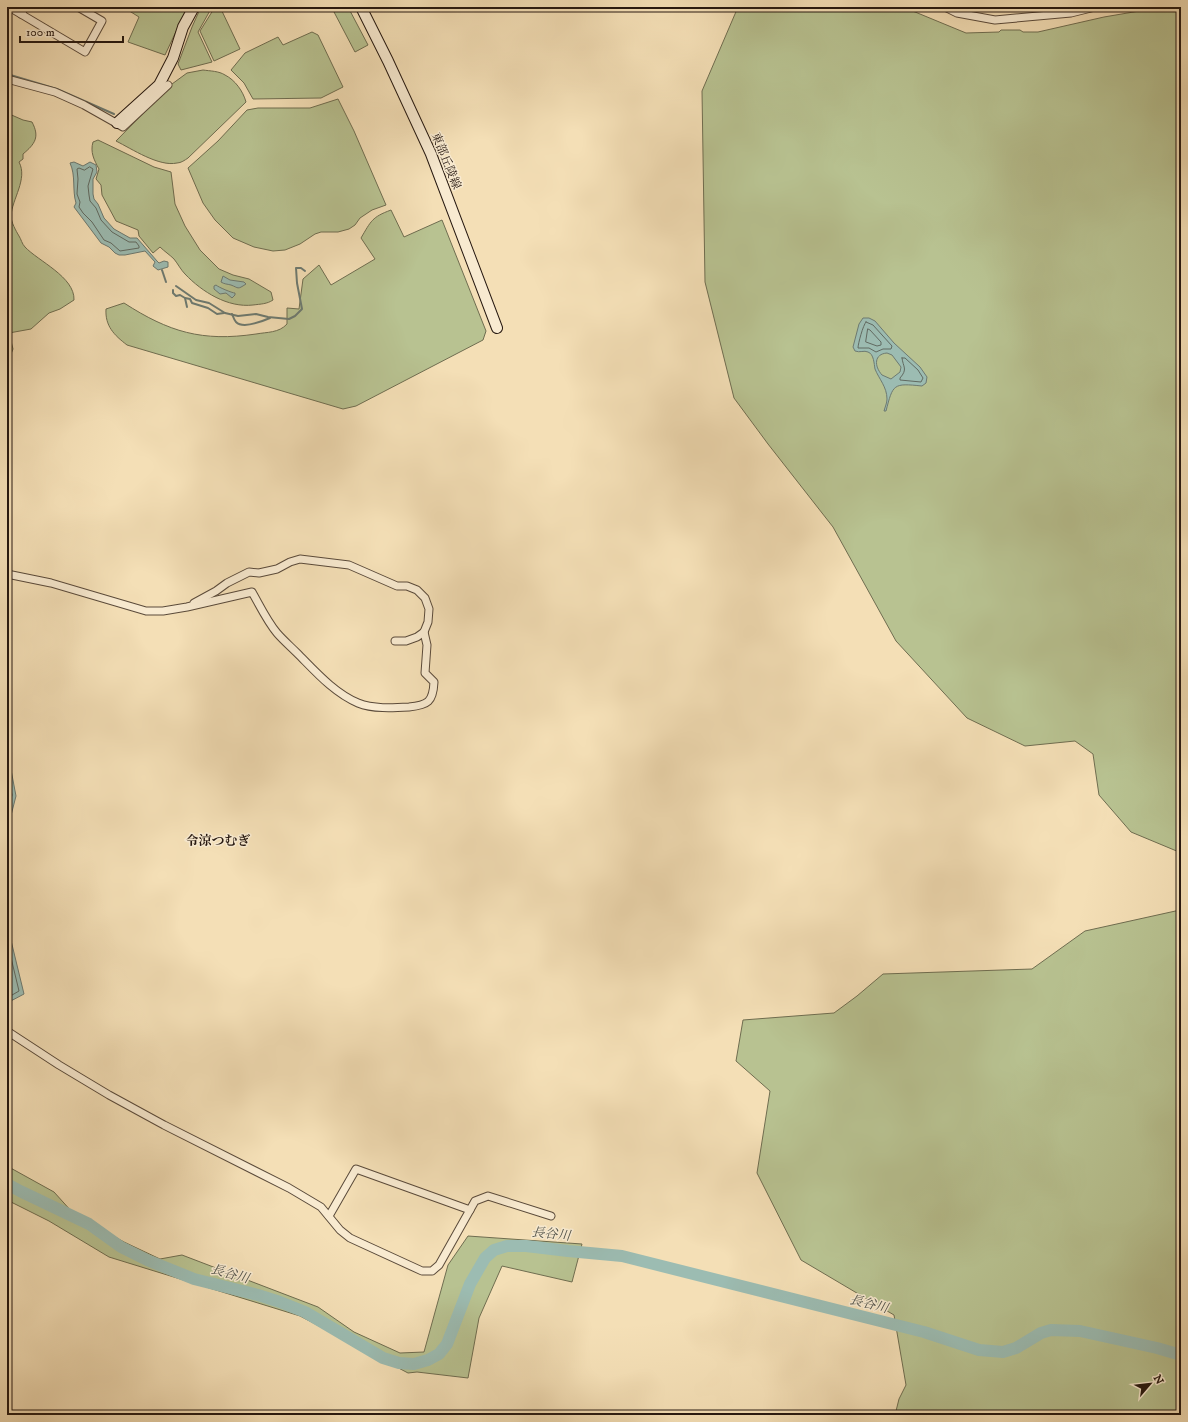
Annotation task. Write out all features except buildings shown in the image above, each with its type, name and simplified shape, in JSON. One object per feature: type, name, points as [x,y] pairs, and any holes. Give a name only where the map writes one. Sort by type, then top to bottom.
[{"type":"street","points":[[9,7],[85,52],[102,21],[78,7]]},
{"type":"street","points":[[21,14],[25,7]]},
{"type":"street","points":[[117,123],[159,85],[173,58],[183,28],[194,7]]},
{"type":"street","name":"東部丘陵線","points":[[361,7],[388,61],[430,154],[497,328]]},
{"type":"street","points":[[945,7],[957,13],[995,20],[1071,13],[1095,7]]},
{"type":"street","points":[[7,79],[55,92],[84,105],[123,127],[168,85]]},
{"type":"street","points":[[187,607],[216,591],[227,583],[249,572],[259,573],[277,569],[290,562],[300,559],[349,564],[397,586],[407,586],[417,590],[425,598],[429,609],[428,622],[424,632],[417,637],[406,641],[394,641]]},
{"type":"street","points":[[7,574],[51,583],[146,611],[163,611],[187,607],[252,592],[277,633],[313,669],[339,692],[358,703],[379,708],[422,706],[430,701],[434,691],[434,682],[425,673],[427,645],[424,632]]},
{"type":"street","points":[[7,1031],[59,1066],[109,1095],[321,1207],[350,1238],[422,1271],[432,1270],[438,1265],[475,1201],[488,1196],[551,1216]]},
{"type":"street","points":[[329,1216],[356,1170],[470,1210]]},
{"type":"green space","points":[[123,7],[187,8],[165,55],[128,42],[139,17]]},
{"type":"green space","points":[[201,7],[212,7],[198,32],[212,62],[181,70],[178,64]]},
{"type":"green space","points":[[215,7],[220,7],[240,49],[214,61],[200,31]]},
{"type":"green space","points":[[340,7],[348,7],[368,45],[355,52],[334,12],[341,9]]},
{"type":"green space","points":[[738,7],[903,7],[966,33],[999,32],[1001,30],[1038,32],[1104,17],[1163,7],[1181,7],[1181,1415],[895,1415],[899,1399],[906,1385],[894,1315],[801,1260],[757,1173],[770,1091],[736,1061],[743,1020],[834,1013],[883,974],[1032,969],[1085,931],[1180,910],[1179,852],[1131,832],[1099,795],[1093,754],[1075,741],[1025,746],[967,718],[896,641],[833,527],[734,398],[705,282],[702,91]]},
{"type":"green space","points":[[985,7],[1056,7],[1012,9]]},
{"type":"green space","points":[[312,32],[318,35],[343,87],[321,98],[253,99],[244,83],[231,70],[245,53],[278,37],[283,45]]},
{"type":"green space","points":[[203,70],[214,71],[229,77],[238,86],[246,102],[188,158],[178,163],[170,164],[154,160],[116,141],[172,84],[187,73]]},
{"type":"green space","points":[[338,99],[354,131],[386,205],[372,210],[360,218],[355,225],[349,229],[338,232],[321,232],[315,234],[300,244],[285,250],[273,251],[254,247],[233,238],[215,220],[203,203],[188,168],[218,141],[247,110],[258,108],[310,108]]},
{"type":"green space","points":[[7,113],[32,122],[36,132],[35,140],[31,147],[23,154],[23,159],[19,162],[22,175],[12,209],[11,218],[13,224],[25,247],[55,270],[69,284],[73,292],[74,300],[60,309],[49,313],[31,329],[9,333],[13,349],[7,364]]},
{"type":"green space","points":[[98,140],[154,167],[171,172],[175,204],[185,226],[200,250],[219,269],[233,275],[249,279],[271,292],[273,300],[264,304],[234,304],[207,293],[192,281],[174,259],[160,247],[153,253],[139,236],[138,230],[116,221],[102,195],[101,185],[96,179],[99,169],[94,159],[92,149],[93,142]]},
{"type":"green space","points":[[391,210],[404,237],[442,220],[486,331],[483,340],[356,406],[343,409],[127,345],[111,330],[107,320],[106,309],[124,303],[140,313],[171,328],[202,335],[219,337],[277,331],[287,324],[287,308],[299,309],[303,279],[319,265],[331,285],[375,259],[361,238],[367,227],[376,217]]},
{"type":"green space","points":[[7,1166],[54,1192],[73,1213],[124,1242],[160,1259],[182,1255],[318,1307],[354,1332],[400,1353],[424,1352],[448,1265],[468,1236],[582,1244],[572,1282],[502,1266],[479,1318],[468,1378],[417,1372],[408,1373],[300,1316],[109,1257],[49,1221],[7,1200]]},
{"type":"water","points":[[74,162],[83,166],[90,162],[96,165],[97,172],[93,179],[93,194],[104,218],[114,229],[130,238],[137,238],[159,263],[164,261],[168,262],[168,267],[158,270],[153,266],[155,262],[145,251],[119,255],[101,243],[74,207],[76,203],[73,173],[70,163]]},
{"type":"water","points":[[223,276],[230,280],[244,282],[246,284],[238,288],[223,283],[221,282]]},
{"type":"water","points":[[216,285],[235,293],[235,295],[232,298],[226,293],[220,294],[214,289],[214,286]]},
{"type":"water","points":[[863,318],[869,318],[875,321],[894,343],[920,367],[927,377],[926,383],[922,386],[900,385],[896,387],[890,395],[886,411],[884,411],[887,400],[886,391],[875,369],[870,353],[866,351],[855,351],[853,347],[859,324]],"holes":[[[887,353],[892,355],[901,367],[900,372],[891,379],[879,372],[877,361],[883,354]]]},
{"type":"water","points":[[8,754],[16,796],[7,831],[7,755]]},
{"type":"water","points":[[7,924],[24,994],[7,1003]]},
{"type":"waterway","points":[[7,74],[57,89],[114,114]]},
{"type":"waterway","points":[[176,286],[196,300],[209,303],[225,313],[238,316],[256,314],[289,319],[295,316],[302,309],[296,268],[301,268],[305,271]]},
{"type":"waterway","points":[[162,270],[166,282]]},
{"type":"waterway","points":[[173,290],[173,293],[176,296],[180,295],[185,298],[187,307]]},
{"type":"waterway","points":[[185,298],[190,299],[192,303],[208,308],[217,314],[224,313]]},
{"type":"waterway","points":[[232,314],[236,322],[243,325],[253,324],[270,318]]},
{"type":"waterway","name":"長谷川","points":[[7,1184],[89,1224],[121,1247],[147,1260],[194,1279],[258,1295],[305,1312],[383,1358],[399,1363],[414,1364],[428,1360],[439,1354],[447,1344],[470,1284],[485,1258],[494,1250],[507,1246],[526,1246],[622,1256],[924,1332],[979,1350],[1003,1352],[1016,1348],[1041,1333],[1051,1330],[1080,1331],[1157,1348],[1181,1355]]},
{"type":"district","name":"令涼つむぎ","points":[[218,841]]}]
